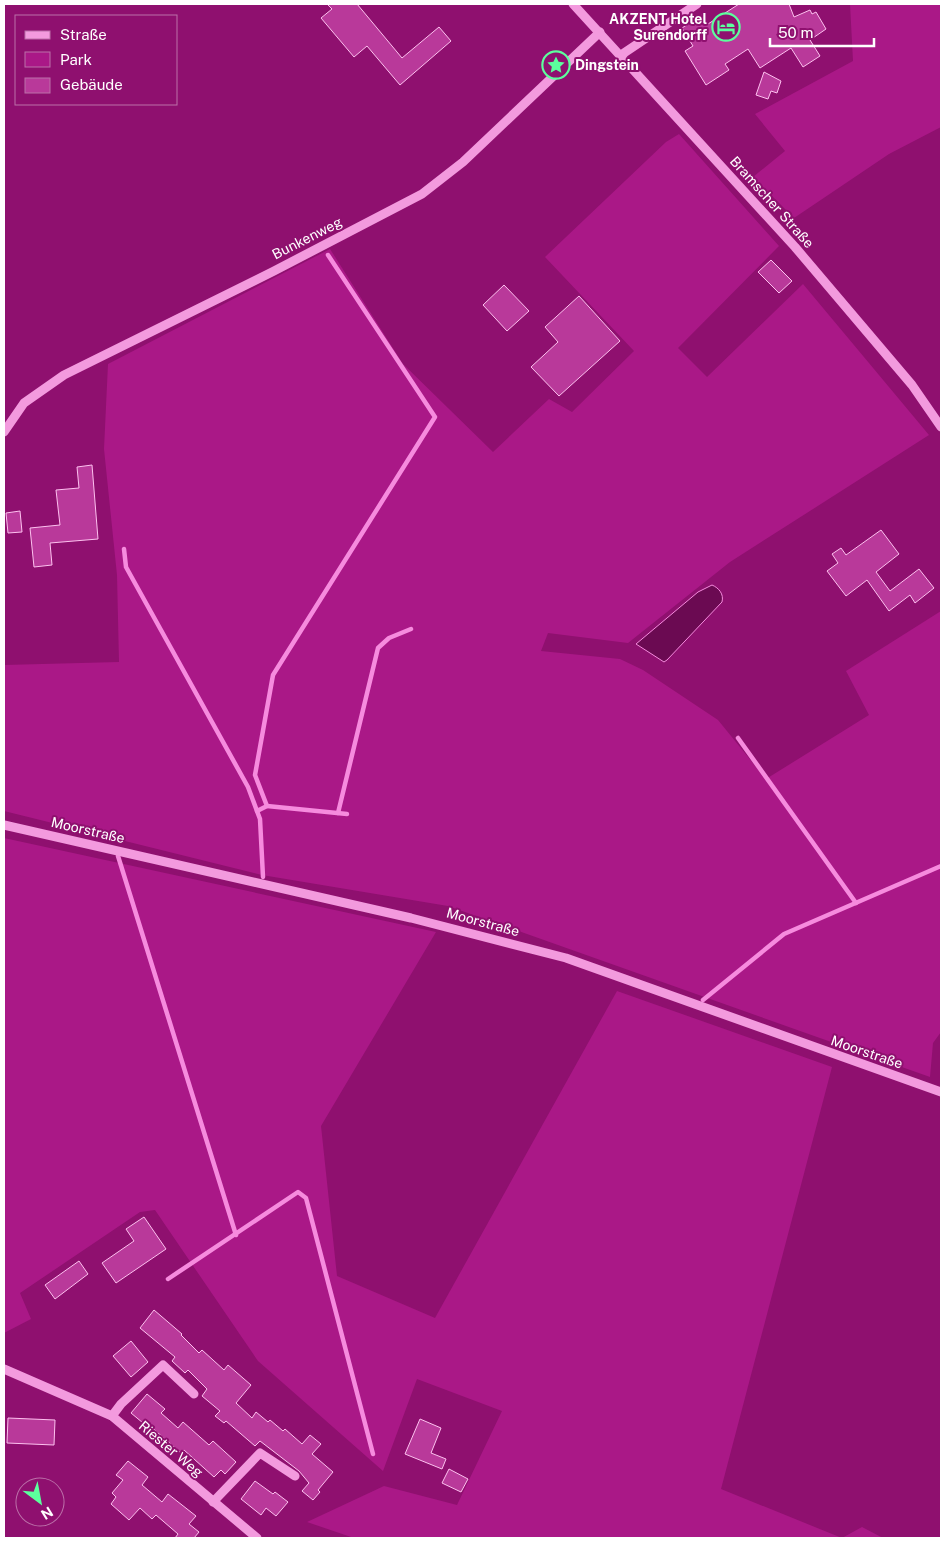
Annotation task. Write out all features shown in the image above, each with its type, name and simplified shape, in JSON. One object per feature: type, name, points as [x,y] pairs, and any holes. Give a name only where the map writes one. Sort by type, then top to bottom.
[{"type":"street","name":"Bramscher Straße","points":[[573,4],[795,247],[912,385],[941,427]]},
{"type":"street","points":[[621,55],[697,4]]},
{"type":"street","name":"Bunkenweg","points":[[4,432],[24,403],[64,375],[274,271],[422,194],[463,162],[600,32]]},
{"type":"street","name":"Moorstraße","points":[[4,825],[411,918],[566,958],[941,1092]]},
{"type":"street","points":[[112,1416],[120,1404],[163,1364],[194,1394]]},
{"type":"street","name":"Riester Weg","points":[[4,1369],[112,1416],[257,1538]]},
{"type":"street","points":[[214,1502],[260,1453],[295,1476]]},
{"type":"green space","points":[[850,4],[941,4],[941,127],[889,154],[794,218],[753,177],[785,151],[755,114],[853,61]]},
{"type":"green space","points":[[679,134],[779,246],[678,348],[707,377],[803,284],[929,435],[730,562],[628,643],[548,633],[541,651],[620,659],[643,670],[718,720],[766,779],[869,715],[846,671],[941,611],[941,1032],[933,1043],[930,1077],[448,906],[262,875],[4,811],[4,665],[119,662],[117,575],[104,449],[108,364],[330,249],[403,364],[493,452],[549,399],[572,412],[634,351],[545,257],[666,142]]},
{"type":"green space","points":[[4,838],[436,932],[321,1126],[337,1276],[435,1318],[617,991],[832,1067],[721,1489],[842,1538],[354,1538],[307,1522],[384,1486],[457,1505],[502,1411],[417,1379],[383,1471],[258,1361],[155,1210],[140,1212],[20,1293],[31,1319],[4,1333]]},
{"type":"green space","points":[[862,1527],[883,1538],[842,1538]]},
{"type":"shaded area","points":[[712,585],[720,592],[722,602],[667,660],[664,662],[636,644],[698,592]]},
{"type":"building","points":[[327,4],[357,4],[402,58],[439,27],[451,41],[400,85],[367,46],[354,57],[321,18],[332,9]]},
{"type":"building","points":[[739,4],[789,4],[794,17],[810,10],[812,14],[816,12],[826,29],[810,40],[820,56],[803,67],[791,48],[760,68],[748,49],[725,64],[729,70],[706,85],[685,51],[693,46],[682,28],[702,15],[708,24]]},
{"type":"building","points":[[764,72],[781,81],[777,93],[771,91],[768,99],[756,95]]},
{"type":"building","points":[[771,260],[792,281],[779,293],[758,272]]},
{"type":"building","points":[[504,285],[529,311],[507,331],[483,305]]},
{"type":"building","points":[[579,296],[620,341],[559,396],[531,367],[558,342],[545,327]]},
{"type":"building","points":[[92,465],[98,539],[50,543],[52,565],[34,567],[30,528],[60,525],[56,490],[79,488],[77,467]]},
{"type":"building","points":[[20,511],[22,532],[8,533],[6,513]]},
{"type":"building","points":[[881,530],[899,554],[876,572],[890,591],[919,569],[934,588],[915,603],[910,595],[889,611],[867,580],[846,596],[827,571],[838,563],[832,554],[841,548],[846,555]]},
{"type":"building","points":[[144,1217],[166,1249],[116,1283],[102,1263],[134,1241],[126,1229]]},
{"type":"building","points":[[79,1261],[88,1274],[55,1299],[45,1285]]},
{"type":"building","points":[[154,1310],[182,1334],[199,1353],[202,1350],[224,1370],[228,1365],[251,1385],[236,1403],[252,1418],[256,1412],[268,1422],[270,1420],[283,1431],[285,1429],[302,1444],[310,1435],[321,1444],[312,1454],[333,1472],[318,1490],[320,1492],[313,1500],[302,1491],[309,1483],[299,1471],[260,1441],[255,1446],[226,1421],[224,1423],[215,1416],[220,1411],[202,1396],[207,1389],[188,1370],[185,1373],[172,1361],[175,1357],[140,1328]]},
{"type":"building","points":[[131,1341],[148,1362],[131,1377],[113,1356]]},
{"type":"building","points":[[147,1394],[165,1409],[161,1413],[178,1428],[183,1422],[209,1445],[213,1441],[236,1462],[225,1474],[221,1470],[214,1477],[184,1450],[181,1453],[150,1426],[149,1428],[131,1413]]},
{"type":"building","points":[[8,1418],[55,1420],[54,1445],[7,1443]]},
{"type":"building","points":[[420,1419],[441,1428],[431,1453],[446,1459],[442,1469],[405,1454]]},
{"type":"building","points":[[128,1461],[148,1477],[142,1485],[162,1502],[168,1494],[196,1516],[189,1524],[199,1532],[194,1538],[175,1538],[178,1534],[156,1515],[152,1519],[140,1508],[129,1520],[111,1504],[116,1497],[112,1493],[123,1480],[116,1475]]},
{"type":"building","points":[[449,1469],[468,1479],[461,1492],[442,1483]]},
{"type":"building","points":[[255,1481],[288,1502],[276,1516],[266,1508],[261,1515],[241,1499]]},
{"type":"waterway","points":[[257,811],[267,806],[255,775],[273,675],[435,417],[328,255]]},
{"type":"waterway","points":[[124,549],[126,567],[248,787],[260,819],[263,877]]},
{"type":"waterway","points":[[338,813],[378,648],[389,638],[411,629]]},
{"type":"waterway","points":[[738,738],[856,903]]},
{"type":"waterway","points":[[267,806],[347,814]]},
{"type":"waterway","points":[[118,856],[236,1235]]},
{"type":"waterway","points":[[703,1000],[784,934],[941,866]]},
{"type":"waterway","points":[[168,1279],[298,1192],[306,1198],[373,1454]]},
{"type":"place","name":"AKZENT Hotel Surendorff","points":[[726,27]]},
{"type":"place","name":"Dingstein","points":[[556,65]]}]
